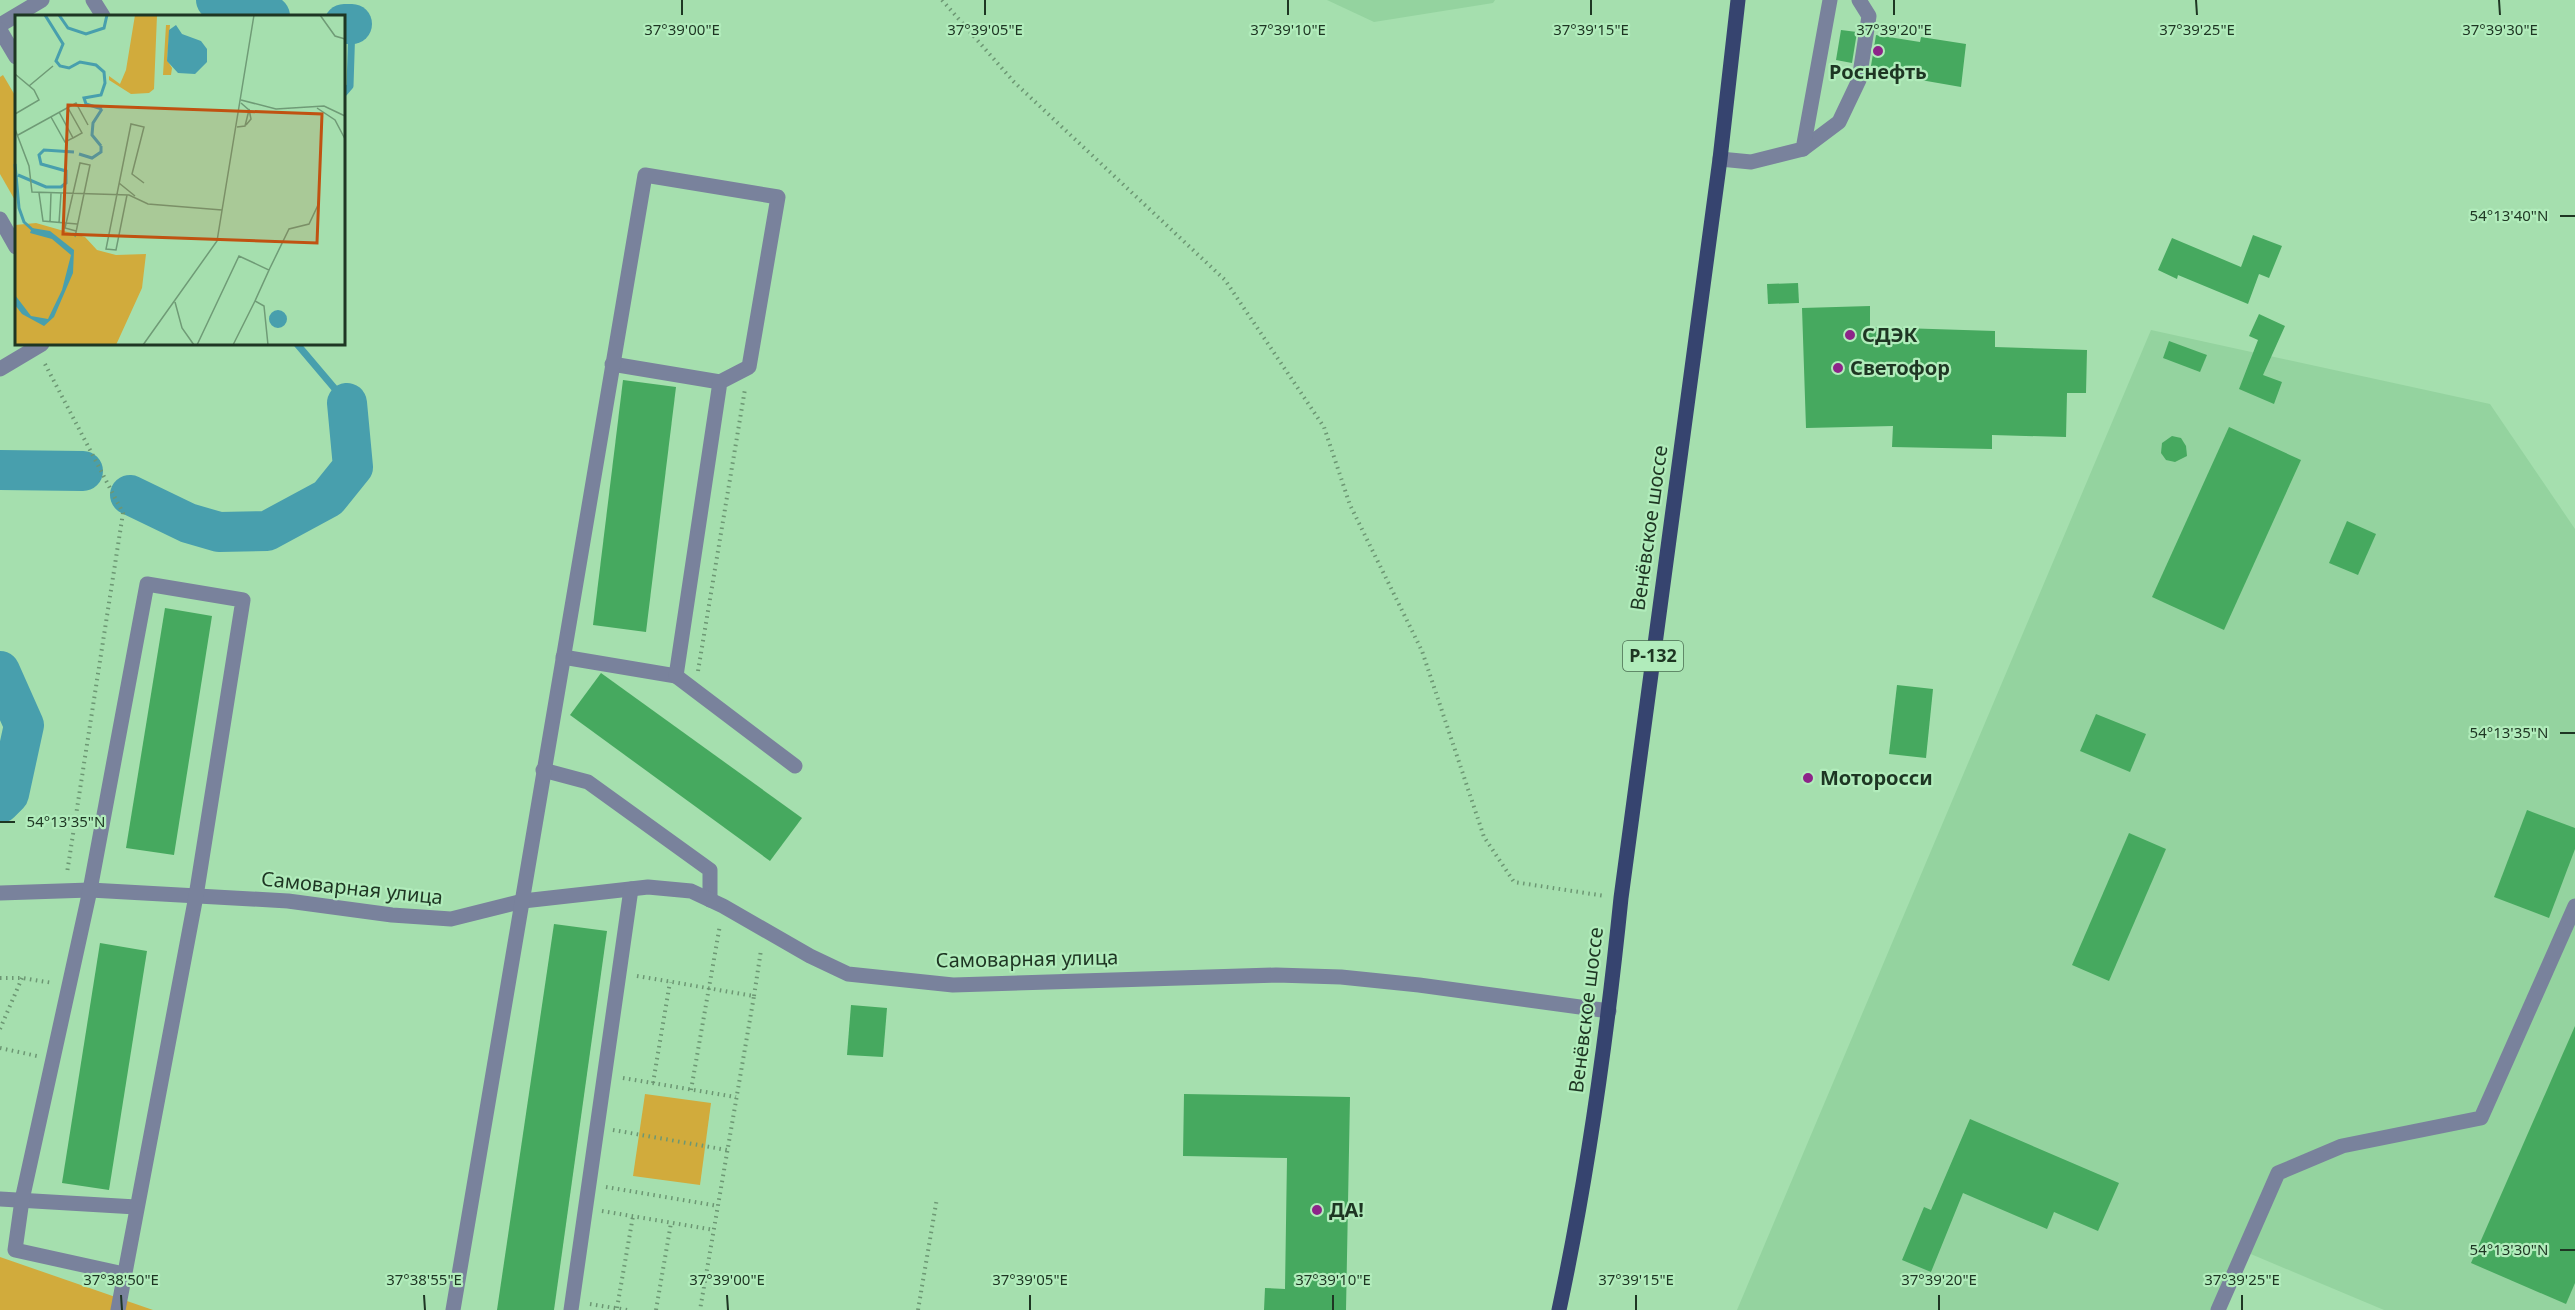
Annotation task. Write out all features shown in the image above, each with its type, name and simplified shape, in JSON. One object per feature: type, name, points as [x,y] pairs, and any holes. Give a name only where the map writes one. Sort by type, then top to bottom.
[{"type":"main road","name":"Венёвское шоссе","points":[[1559,1310],[1571,1255],[1609,1011],[1621,898],[1720,159],[1738,0]]},
{"type":"street","points":[[17,15],[42,0]]},
{"type":"street","points":[[93,0],[102,15]]},
{"type":"street","points":[[1803,149],[1830,0]]},
{"type":"street","points":[[1720,159],[1751,162],[1803,149],[1839,122],[1859,80],[1869,16],[1859,0]]},
{"type":"street","points":[[0,25],[15,16]]},
{"type":"street","points":[[0,30],[15,55]]},
{"type":"street","points":[[453,1310],[562,657],[612,364],[645,175],[778,197],[749,368],[720,382],[612,364]]},
{"type":"street","points":[[0,219],[15,244]]},
{"type":"street","points":[[0,369],[40,345]]},
{"type":"street","points":[[676,676],[720,382]]},
{"type":"street","points":[[118,1310],[196,896],[243,600],[147,584],[90,890],[22,1200],[15,1250],[124,1274]]},
{"type":"street","points":[[562,657],[676,676],[795,766]]},
{"type":"street","points":[[543,770],[588,782],[710,870],[717,903]]},
{"type":"street","name":"Самоварная улица","points":[[0,892],[90,890],[288,901],[392,915],[451,919],[523,901],[648,887],[691,891],[717,903],[810,956],[848,974],[953,985],[1276,975],[1330,977],[1419,985],[1609,1011]]},
{"type":"street","points":[[571,1305],[631,889]]},
{"type":"street","points":[[2218,1310],[2278,1173],[2342,1146],[2481,1118],[2575,906]]},
{"type":"street","points":[[0,1199],[136,1207]]},
{"type":"path","points":[[942,0],[1014,82],[1225,280],[1324,427],[1350,505],[1422,651],[1484,837],[1514,882],[1621,898]]},
{"type":"path","points":[[40,345],[123,513],[64,890]]},
{"type":"path","points":[[695,691],[749,368]]},
{"type":"path","points":[[691,1090],[709,989],[717,903]]},
{"type":"path","points":[[700,1310],[765,930]]},
{"type":"path","points":[[619,973],[754,996]]},
{"type":"path","points":[[0,978],[22,978],[69,986]]},
{"type":"path","points":[[0,1029],[22,978]]},
{"type":"path","points":[[653,1083],[670,982]]},
{"type":"path","points":[[0,1048],[52,1060]]},
{"type":"path","points":[[604,1075],[736,1098]]},
{"type":"path","points":[[597,1127],[727,1150]]},
{"type":"path","points":[[589,1184],[718,1206]]},
{"type":"path","points":[[918,1310],[937,1198]]},
{"type":"path","points":[[585,1208],[714,1230]]},
{"type":"path","points":[[617,1308],[633,1216]]},
{"type":"path","points":[[656,1310],[671,1223]]},
{"type":"path","points":[[571,1305],[627,1310]]},
{"type":"shaded area","points":[[1327,0],[1495,0],[1493,3],[1374,22]]},
{"type":"shaded area","points":[[3,75],[15,95],[15,200],[0,174],[0,77]]},
{"type":"shaded area","points":[[2151,330],[2490,404],[2575,529],[2575,1310],[2384,1310],[2246,1252],[2225,1310],[1737,1310]]},
{"type":"shaded area","points":[[645,1094],[711,1103],[700,1185],[633,1176]]},
{"type":"shaded area","points":[[0,1257],[153,1310],[0,1310]]},
{"type":"building","points":[[1841,30],[1857,32],[1852,63],[1836,60]]},
{"type":"building","points":[[1876,35],[1920,42],[1921,37],[1966,44],[1961,87],[1915,79],[1915,74],[1871,66]]},
{"type":"building","points":[[2253,235],[2282,246],[2269,278],[2259,274],[2248,304],[2178,275],[2177,279],[2158,270],[2172,238],[2241,267]]},
{"type":"building","points":[[1798,283],[1799,303],[1768,304],[1767,284]]},
{"type":"building","points":[[1870,306],[1870,327],[1995,331],[1995,347],[2087,350],[2086,393],[2067,393],[2066,437],[1992,435],[1992,449],[1892,447],[1893,426],[1806,428],[1802,308]]},
{"type":"building","points":[[2259,314],[2285,326],[2263,375],[2282,382],[2274,404],[2239,389],[2258,340],[2249,336]]},
{"type":"building","points":[[2169,341],[2207,355],[2200,372],[2163,358]]},
{"type":"building","points":[[623,380],[676,387],[646,632],[593,625]]},
{"type":"building","points":[[2229,427],[2301,460],[2224,630],[2152,597]]},
{"type":"building","points":[[2172,436],[2181,438],[2186,446],[2187,456],[2175,462],[2166,460],[2161,453],[2162,443]]},
{"type":"building","points":[[2347,521],[2376,534],[2358,575],[2329,563]]},
{"type":"building","points":[[165,608],[212,616],[174,855],[126,848]]},
{"type":"building","points":[[601,673],[802,818],[770,861],[570,715]]},
{"type":"building","points":[[1897,685],[1933,689],[1926,758],[1889,754]]},
{"type":"building","points":[[2096,714],[2146,734],[2130,772],[2080,751]]},
{"type":"building","points":[[2527,810],[2575,828],[2575,849],[2549,918],[2494,897]]},
{"type":"building","points":[[2129,833],[2166,849],[2109,981],[2072,965]]},
{"type":"building","points":[[554,924],[607,931],[554,1310],[497,1310]]},
{"type":"building","points":[[100,943],[147,951],[109,1190],[62,1183]]},
{"type":"building","points":[[851,1005],[887,1008],[883,1057],[847,1055]]},
{"type":"building","points":[[2575,1026],[2575,1283],[2566,1304],[2471,1263]]},
{"type":"building","name":"ДА!","points":[[1184,1094],[1350,1097],[1346,1310],[1264,1310],[1265,1288],[1285,1289],[1287,1158],[1183,1156]]},
{"type":"building","points":[[1970,1119],[2119,1183],[2098,1231],[2054,1212],[2047,1229],[1963,1193],[1931,1272],[1902,1260],[1924,1207],[1931,1210]]},
{"type":"waterway","points":[[216,0],[243,14],[256,15]]},
{"type":"waterway","points":[[345,24],[352,24]]},
{"type":"waterway","points":[[345,92],[350,86],[352,24]]},
{"type":"waterway","points":[[298,345],[347,403]]},
{"type":"waterway","points":[[130,495],[188,523],[219,532],[267,531],[328,498],[353,467],[347,403]]},
{"type":"waterway","points":[[0,470],[83,471]]},
{"type":"waterway","points":[[0,671],[24,725],[9,794],[0,803]]},
{"type":"place","name":"Роснефть","points":[[1878,51]]},
{"type":"place","name":"СДЭК","points":[[1850,335]]},
{"type":"place","name":"Светофор","points":[[1838,368]]},
{"type":"place","name":"Моторосси","points":[[1808,778]]},
{"type":"place","name":"ДА!","points":[[1317,1210]]}]
